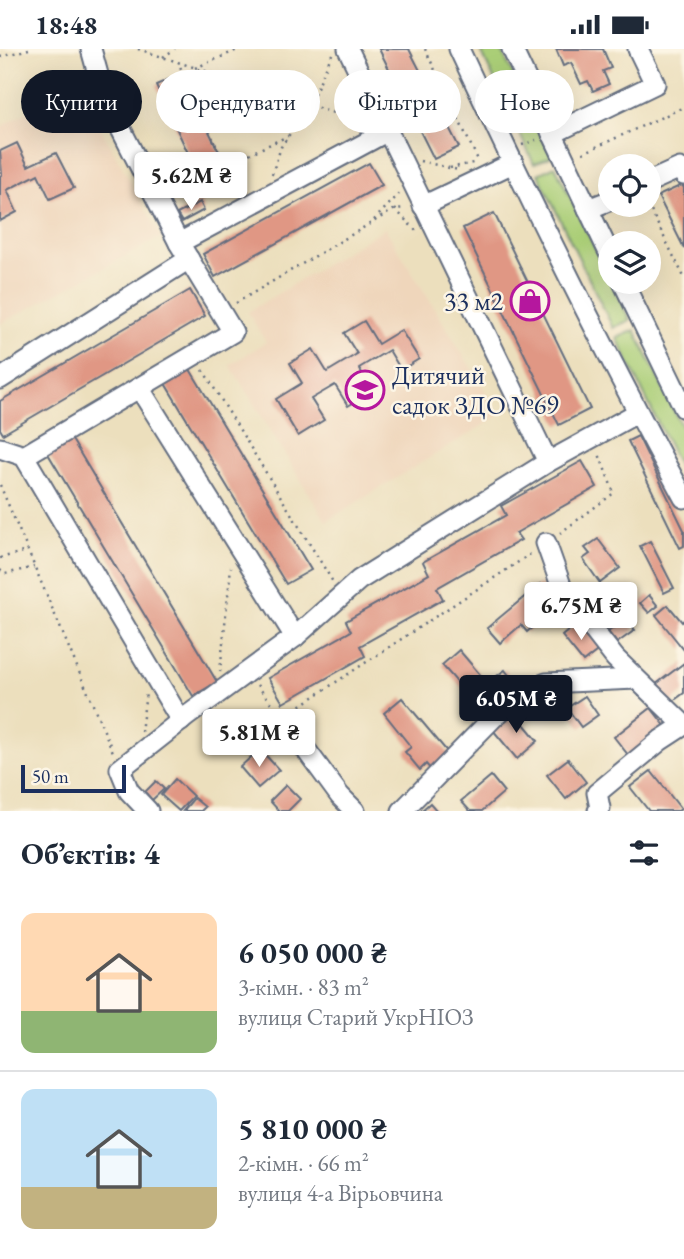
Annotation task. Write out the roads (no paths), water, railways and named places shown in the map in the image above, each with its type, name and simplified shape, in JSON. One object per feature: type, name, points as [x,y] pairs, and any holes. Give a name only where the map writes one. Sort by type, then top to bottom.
[{"type":"street","points":[[24,456],[233,332],[184,251],[104,96],[91,49]]},
{"type":"street","points":[[348,49],[358,70]]},
{"type":"street","points":[[459,49],[637,413],[684,498]]},
{"type":"street","points":[[512,49],[599,231]]},
{"type":"street","points":[[552,134],[655,84],[638,49]]},
{"type":"street","points":[[0,379],[255,202],[384,133]]},
{"type":"street","points":[[389,133],[548,462]]},
{"type":"street","points":[[423,206],[486,176],[510,156]]},
{"type":"street","points":[[661,177],[680,168],[684,175]]},
{"type":"street","points":[[588,209],[598,205]]},
{"type":"street","points":[[630,294],[679,384],[684,408]]},
{"type":"street","points":[[139,389],[295,637]]},
{"type":"street","points":[[148,811],[129,791],[120,769],[181,720],[295,637],[359,580],[548,462],[637,413]]},
{"type":"street","points":[[0,448],[24,456],[181,720]]},
{"type":"street","points":[[546,543],[563,591],[615,657],[684,725],[661,740],[598,802],[611,811]]},
{"type":"street","points":[[402,811],[494,717],[526,690],[546,683],[636,679]]},
{"type":"street","points":[[301,743],[340,796],[355,811]]},
{"type":"place","name":"33 м2","points":[[530,301]]},
{"type":"place","name":"Дитячий садок ЗДО №69","points":[[365,390]]}]
